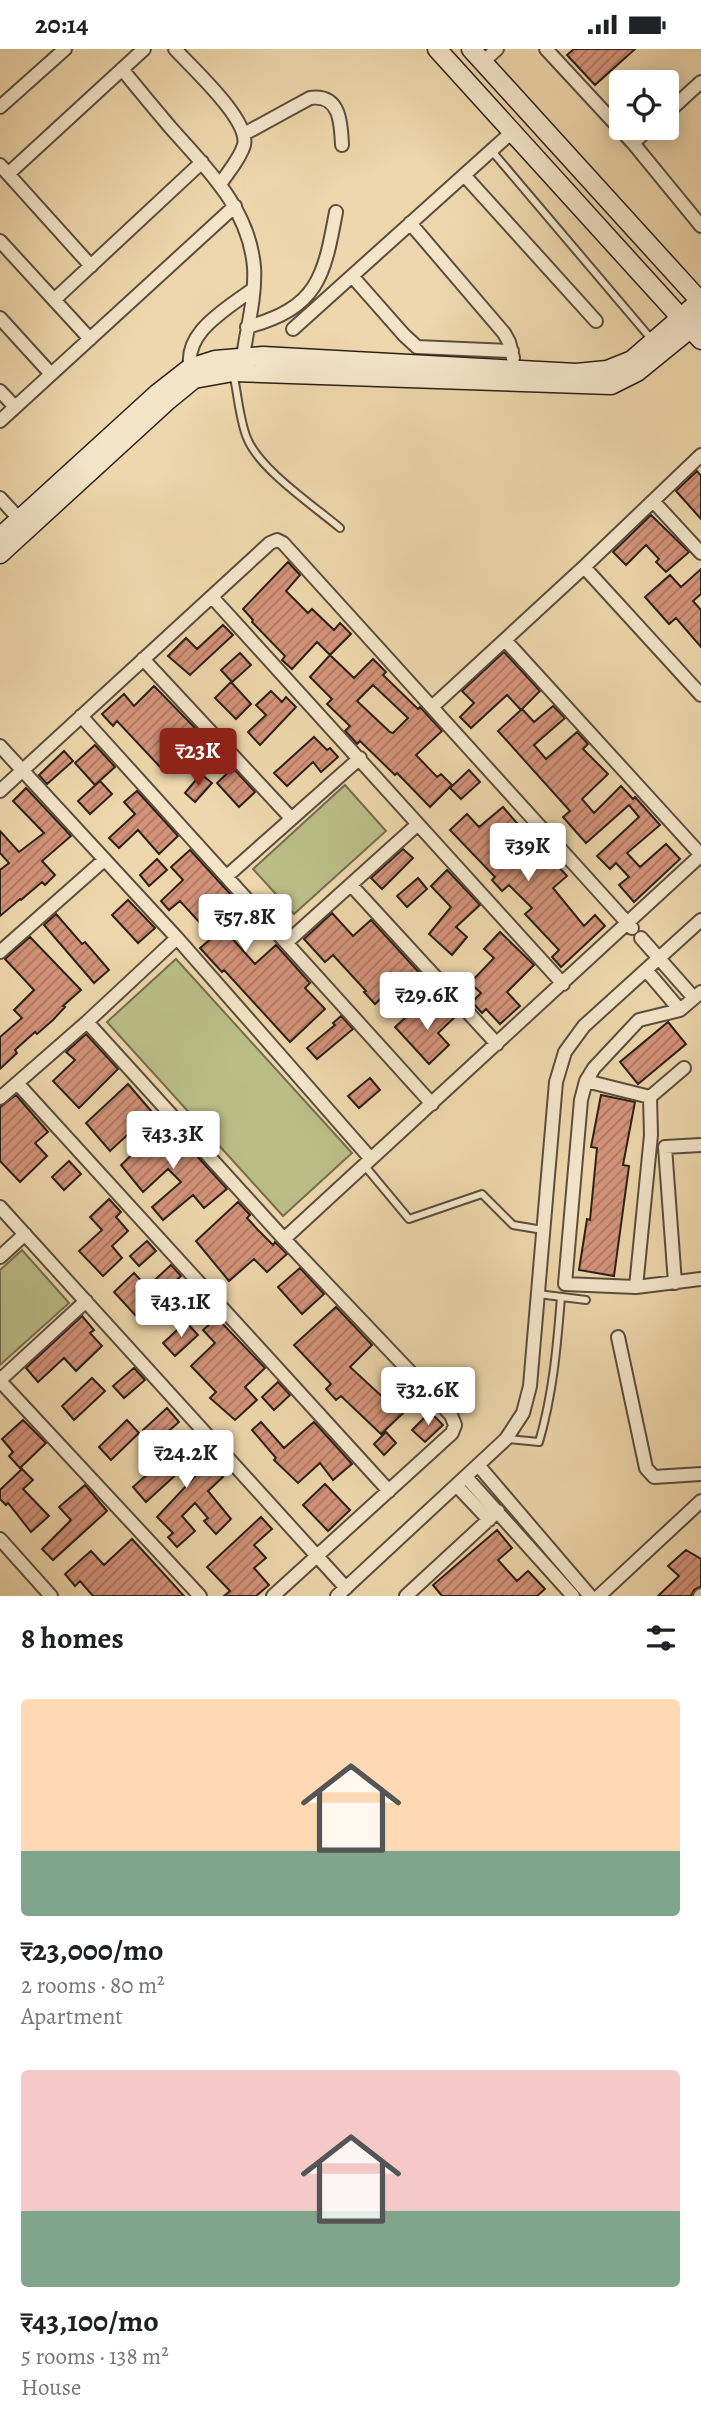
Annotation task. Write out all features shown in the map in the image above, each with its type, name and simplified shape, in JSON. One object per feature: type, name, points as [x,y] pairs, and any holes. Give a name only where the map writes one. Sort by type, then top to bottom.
[{"type":"street","points":[[0,107],[65,49]]},
{"type":"street","points":[[91,266],[4,170],[144,49]]},
{"type":"street","points":[[175,49],[221,99],[244,134],[244,145],[221,183]]},
{"type":"street","points":[[437,49],[693,327]]},
{"type":"street","points":[[0,554],[24,524],[158,393],[215,360],[238,364],[611,385],[637,372],[693,327],[701,301],[477,55],[498,49]]},
{"type":"street","points":[[548,50],[633,143],[701,226]]},
{"type":"street","points":[[122,69],[221,183],[235,206],[248,238],[252,257],[253,289],[238,364]]},
{"type":"street","points":[[679,102],[701,82]]},
{"type":"street","points":[[244,134],[310,98],[320,96],[330,101],[337,111],[342,145]]},
{"type":"street","points":[[293,329],[512,131]]},
{"type":"street","points":[[633,143],[636,140]]},
{"type":"street","points":[[54,300],[202,162]]},
{"type":"street","points":[[464,175],[596,321]]},
{"type":"street","points":[[0,421],[235,206]]},
{"type":"street","points":[[247,327],[269,321],[306,296],[319,279],[327,262],[336,212]]},
{"type":"street","points":[[410,223],[504,333],[513,361]]},
{"type":"street","points":[[0,241],[90,339]]},
{"type":"street","points":[[352,276],[417,347],[576,373],[607,370],[632,360],[653,341],[693,327]]},
{"type":"street","points":[[192,374],[193,345],[198,334],[253,289]]},
{"type":"street","points":[[0,318],[51,374]]},
{"type":"street","points":[[238,364],[263,356],[513,361]]},
{"type":"street","points":[[0,391],[15,407]]},
{"type":"street","points":[[432,707],[701,455]]},
{"type":"street","points":[[0,498],[24,524]]},
{"type":"street","points":[[653,501],[701,553]]},
{"type":"street","points":[[0,537],[24,524]]},
{"type":"street","points":[[0,791],[270,543],[277,540],[284,543],[660,958],[698,995],[680,1010],[639,1020],[594,1067],[586,1081],[581,1100],[565,1284],[636,1287],[701,1279]]},
{"type":"street","points":[[584,567],[701,695]]},
{"type":"street","points":[[212,597],[563,984]]},
{"type":"street","points":[[284,1239],[563,984],[634,929],[701,855],[505,640]]},
{"type":"street","points":[[143,659],[291,818]]},
{"type":"street","points":[[81,716],[432,1104]]},
{"type":"street","points":[[0,746],[19,773]]},
{"type":"street","points":[[0,758],[19,773],[177,938],[367,1162]]},
{"type":"street","points":[[227,876],[360,758]]},
{"type":"street","points":[[286,943],[418,824]]},
{"type":"street","points":[[0,952],[104,860]]},
{"type":"street","points":[[351,885],[497,1044]]},
{"type":"street","points":[[0,1207],[317,1556],[342,1592],[506,1439],[523,1413],[530,1386],[556,1083],[565,1052],[584,1026],[701,920]]},
{"type":"street","points":[[0,1098],[177,938]]},
{"type":"street","points":[[646,970],[680,1010]]},
{"type":"street","points":[[87,1022],[284,1239],[451,1415],[455,1425],[452,1433],[273,1596]]},
{"type":"street","points":[[650,1097],[684,1068]]},
{"type":"street","points":[[586,1081],[650,1097]]},
{"type":"street","points":[[17,1083],[389,1490]]},
{"type":"street","points":[[636,1287],[651,1135],[650,1097]]},
{"type":"street","points":[[675,1283],[666,1147],[701,1145]]},
{"type":"street","points":[[0,1257],[25,1234]]},
{"type":"street","points":[[86,1301],[0,1381],[200,1596]]},
{"type":"street","points":[[618,1337],[646,1468],[654,1477],[701,1474]]},
{"type":"street","points":[[478,1465],[590,1596]]},
{"type":"street","points":[[461,1481],[573,1596]]},
{"type":"street","points":[[599,1596],[701,1500]]},
{"type":"street","points":[[406,1596],[493,1515]]},
{"type":"street","points":[[0,1539],[51,1596]]},
{"type":"lane","points":[[491,150],[653,341]]},
{"type":"lane","points":[[238,364],[246,436],[254,451],[340,529]]},
{"type":"lane","points":[[367,1162],[409,1219],[482,1193],[513,1225],[544,1231]]},
{"type":"lane","points":[[538,1294],[586,1300]]},
{"type":"lane","points":[[506,1439],[539,1442],[549,1410],[561,1297]]},
{"type":"green space","points":[[345,785],[386,831],[294,914],[253,869]]},
{"type":"green space","points":[[176,959],[352,1153],[283,1216],[107,1022]]},
{"type":"green space","points":[[22,1250],[69,1303],[0,1365],[0,1270]]},
{"type":"building","points":[[574,49],[635,49],[595,85],[567,55]]},
{"type":"building","points":[[697,471],[701,476],[701,519],[676,491]]},
{"type":"building","points":[[651,515],[689,552],[666,572],[656,562],[659,559],[646,545],[626,565],[613,552]]},
{"type":"building","points":[[288,562],[300,575],[286,591],[308,613],[312,609],[334,630],[340,623],[351,634],[330,655],[317,642],[292,669],[282,660],[285,656],[243,609]]},
{"type":"building","points":[[701,569],[701,594],[693,601],[701,610],[701,647],[676,618],[669,624],[645,597],[670,575],[681,587]]},
{"type":"building","points":[[223,625],[233,635],[190,675],[168,656],[186,638],[197,649]]},
{"type":"building","points":[[504,652],[540,691],[521,710],[507,695],[471,728],[460,717],[474,703],[462,691]]},
{"type":"building","points":[[240,653],[251,665],[232,682],[221,670]]},
{"type":"building","points":[[330,655],[354,678],[373,659],[386,672],[383,675],[418,709],[420,707],[442,731],[416,755],[437,777],[441,774],[452,785],[430,807],[397,773],[395,775],[360,741],[357,744],[345,731],[350,726],[327,704],[332,699],[310,677]],"holes":[[[373,685],[408,718],[393,733],[357,701]]]},
{"type":"building","points":[[231,682],[251,704],[236,719],[215,698]]},
{"type":"building","points":[[154,686],[199,732],[162,769],[117,721],[113,726],[102,714],[124,694],[134,706]]},
{"type":"building","points":[[271,691],[282,702],[286,697],[296,707],[260,745],[248,732],[266,715],[256,705]]},
{"type":"building","points":[[553,706],[565,718],[534,745],[546,759],[577,732],[588,744],[583,749],[608,774],[582,799],[594,813],[621,786],[633,799],[635,797],[660,825],[627,853],[640,867],[666,844],[680,859],[634,902],[619,885],[629,877],[616,863],[610,869],[597,856],[639,817],[629,805],[586,843],[563,817],[570,811],[498,731],[522,709],[534,722]]},
{"type":"building","points":[[314,737],[338,757],[321,772],[313,762],[287,786],[274,773]]},
{"type":"building","points":[[95,745],[115,767],[95,785],[75,763]]},
{"type":"building","points":[[64,751],[73,761],[47,784],[39,775]]},
{"type":"building","points":[[233,768],[255,792],[239,807],[217,783]]},
{"type":"building","points":[[469,770],[480,782],[461,799],[450,788]]},
{"type":"building","points":[[201,774],[212,783],[195,802],[185,793]]},
{"type":"building","points":[[100,781],[112,794],[90,814],[78,801]]},
{"type":"building","points":[[26,788],[71,836],[42,861],[55,875],[45,885],[42,882],[0,916],[0,870],[9,863],[0,853],[0,831],[19,852],[44,833],[13,801]]},
{"type":"building","points":[[137,791],[178,836],[159,854],[138,830],[119,848],[109,838],[135,814],[124,802]]},
{"type":"building","points":[[503,807],[522,829],[502,847],[525,871],[549,849],[559,861],[556,864],[567,876],[553,888],[584,926],[595,915],[605,926],[561,967],[552,957],[559,950],[525,914],[532,908],[509,885],[502,891],[492,880],[495,877],[450,830],[467,814],[479,827]]},
{"type":"building","points":[[403,849],[413,858],[382,889],[371,878]]},
{"type":"building","points":[[190,850],[233,897],[212,916],[255,964],[276,945],[310,983],[305,988],[325,1009],[290,1042],[224,970],[222,972],[200,948],[213,937],[180,901],[169,910],[161,901],[183,880],[171,867]]},
{"type":"building","points":[[157,859],[167,870],[149,886],[140,875]]},
{"type":"building","points":[[447,870],[480,905],[456,927],[467,937],[452,955],[429,934],[451,907],[431,886]]},
{"type":"building","points":[[418,878],[427,889],[407,907],[397,896]]},
{"type":"building","points":[[128,900],[155,928],[138,943],[112,915]]},
{"type":"building","points":[[332,913],[353,936],[371,920],[425,979],[408,994],[398,983],[375,1004],[333,955],[325,962],[304,939]]},
{"type":"building","points":[[56,914],[109,970],[94,983],[44,925]]},
{"type":"building","points":[[500,932],[534,965],[507,992],[520,1006],[500,1024],[486,1009],[482,1013],[472,1002],[481,993],[470,983],[494,958],[484,949]]},
{"type":"building","points":[[30,937],[81,990],[63,1006],[65,1007],[53,1020],[15,1050],[17,1053],[0,1069],[0,1037],[22,1018],[14,1010],[34,990],[5,959]]},
{"type":"building","points":[[448,1003],[458,1014],[438,1033],[449,1045],[429,1064],[395,1027],[416,1008],[427,1021]]},
{"type":"building","points":[[341,1016],[353,1029],[317,1059],[307,1048],[335,1025],[333,1023]]},
{"type":"building","points":[[668,1022],[686,1044],[638,1084],[620,1062]]},
{"type":"building","points":[[86,1034],[118,1069],[79,1108],[53,1081],[75,1060],[66,1052]]},
{"type":"building","points":[[370,1078],[380,1090],[359,1108],[348,1096]]},
{"type":"building","points":[[128,1084],[152,1112],[110,1151],[86,1123]]},
{"type":"building","points":[[16,1095],[48,1132],[35,1143],[47,1156],[20,1182],[0,1161],[0,1107]]},
{"type":"building","points":[[601,1095],[635,1102],[623,1165],[629,1166],[614,1276],[579,1270],[587,1219],[590,1220],[597,1148],[591,1147]]},
{"type":"building","points":[[166,1122],[227,1189],[204,1208],[193,1195],[163,1220],[152,1207],[181,1182],[168,1169],[143,1192],[121,1165]]},
{"type":"building","points":[[69,1161],[81,1174],[64,1190],[52,1177]]},
{"type":"building","points":[[109,1199],[121,1212],[116,1217],[128,1231],[112,1246],[122,1258],[103,1276],[79,1251],[102,1230],[90,1217]]},
{"type":"building","points":[[238,1202],[250,1215],[247,1218],[258,1230],[287,1254],[267,1272],[254,1259],[229,1281],[196,1241]]},
{"type":"building","points":[[147,1241],[156,1251],[139,1266],[130,1256]]},
{"type":"building","points":[[171,1265],[181,1276],[137,1317],[114,1292],[134,1273],[147,1287]]},
{"type":"building","points":[[300,1268],[324,1294],[302,1314],[278,1287]]},
{"type":"building","points":[[336,1307],[372,1345],[350,1367],[388,1402],[408,1383],[420,1397],[381,1434],[341,1396],[336,1400],[326,1389],[331,1384],[294,1345]]},
{"type":"building","points":[[82,1316],[94,1330],[90,1333],[102,1346],[76,1371],[64,1358],[38,1382],[26,1368]]},
{"type":"building","points":[[217,1318],[265,1368],[245,1387],[257,1400],[235,1420],[210,1398],[216,1392],[191,1366],[215,1343],[203,1330]]},
{"type":"building","points":[[186,1322],[198,1335],[175,1356],[163,1343]]},
{"type":"building","points":[[134,1368],[145,1380],[124,1398],[113,1386]]},
{"type":"building","points":[[92,1378],[105,1391],[74,1420],[62,1406]]},
{"type":"building","points":[[278,1382],[290,1395],[274,1410],[262,1397]]},
{"type":"building","points":[[167,1408],[179,1422],[155,1443],[143,1430]]},
{"type":"building","points":[[430,1412],[443,1425],[425,1442],[412,1430]]},
{"type":"building","points":[[23,1420],[46,1443],[20,1468],[9,1456],[13,1452],[2,1439]]},
{"type":"building","points":[[127,1420],[139,1433],[111,1460],[99,1447]]},
{"type":"building","points":[[261,1422],[284,1448],[314,1422],[352,1464],[333,1480],[320,1463],[298,1483],[274,1460],[276,1458],[252,1430]]},
{"type":"building","points":[[386,1432],[396,1443],[384,1455],[374,1444]]},
{"type":"building","points":[[190,1436],[201,1449],[204,1445],[215,1457],[210,1462],[223,1477],[208,1491],[231,1519],[216,1534],[204,1521],[208,1518],[195,1503],[182,1516],[195,1531],[177,1547],[168,1537],[173,1533],[157,1517],[202,1469],[193,1459],[146,1502],[133,1487]]},
{"type":"building","points":[[22,1469],[33,1480],[23,1489],[49,1516],[31,1532],[8,1503],[6,1505],[0,1499],[0,1490]]},
{"type":"building","points":[[325,1484],[350,1510],[328,1531],[303,1505]]},
{"type":"building","points":[[85,1485],[107,1511],[53,1560],[42,1549],[71,1520],[59,1507]]},
{"type":"building","points":[[261,1517],[272,1529],[254,1545],[266,1558],[254,1568],[269,1585],[256,1596],[224,1596],[230,1591],[207,1567]]},
{"type":"building","points":[[497,1530],[512,1548],[498,1560],[517,1581],[528,1571],[545,1589],[537,1596],[442,1596],[433,1585]]},
{"type":"building","points":[[132,1539],[184,1596],[93,1596],[80,1581],[75,1586],[65,1574],[91,1551],[104,1565]]},
{"type":"building","points":[[686,1550],[701,1559],[701,1586],[694,1590],[691,1596],[658,1596],[679,1576],[668,1566]]}]
